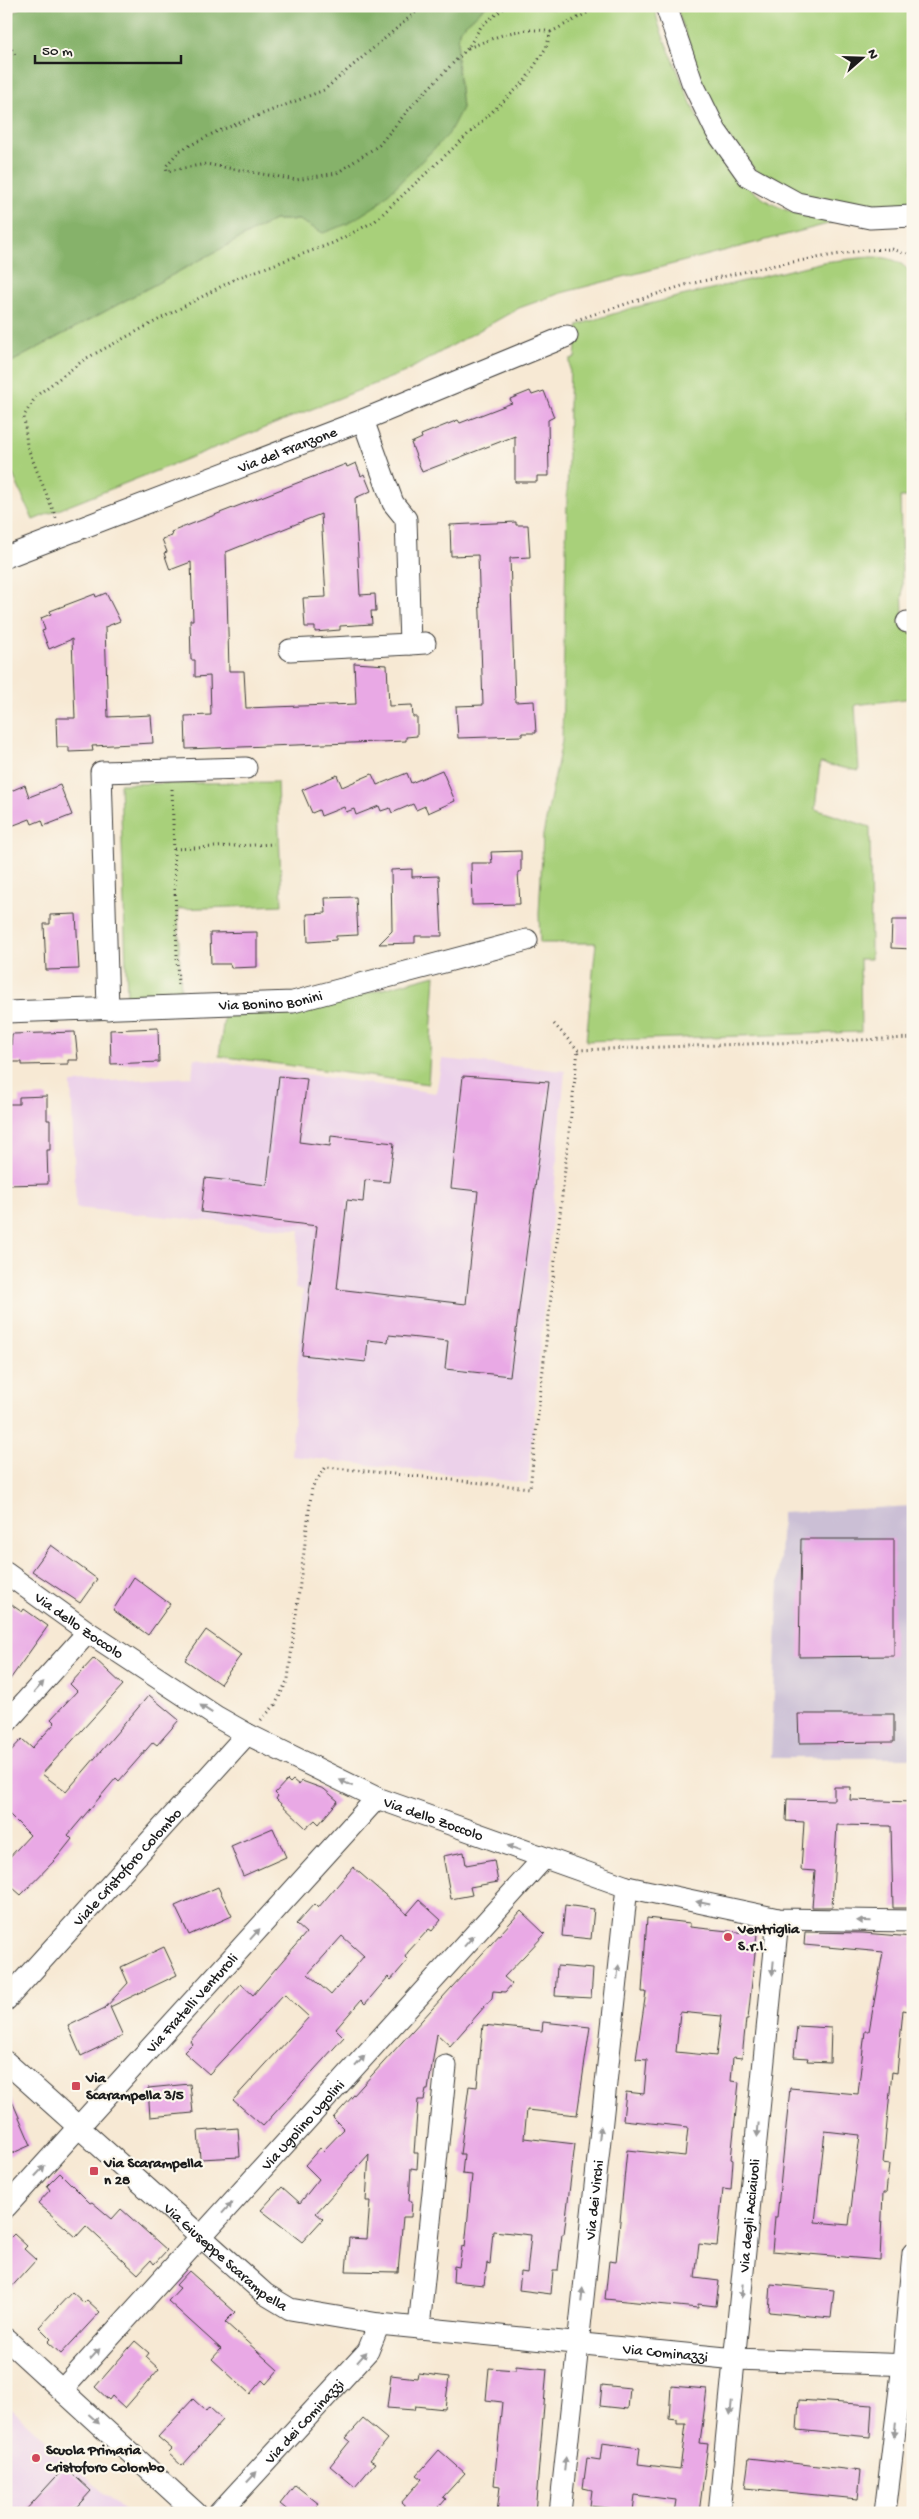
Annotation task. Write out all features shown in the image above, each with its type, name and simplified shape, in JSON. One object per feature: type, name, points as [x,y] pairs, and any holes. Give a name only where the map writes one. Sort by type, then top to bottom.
[{"type":"street","points":[[666,6],[692,82],[716,131],[748,176],[796,203],[870,218],[913,216]]},
{"type":"street","name":"Via del Franzone","points":[[6,556],[363,420],[570,328]]},
{"type":"street","points":[[290,650],[418,643],[406,519],[394,503],[363,420]]},
{"type":"street","points":[[108,1010],[101,772],[173,768],[246,768]]},
{"type":"street","name":"Via Bonino Bonini","points":[[6,1012],[108,1010],[293,1002],[527,940]]},
{"type":"street","name":"Via dello Zoccolo","points":[[6,1573],[88,1632],[251,1731],[377,1798],[543,1859],[627,1887],[778,1919],[913,1922]]},
{"type":"street","points":[[6,1724],[88,1632]]},
{"type":"street","name":"Viale Cristoforo Colombo","points":[[6,2000],[251,1731]]},
{"type":"street","name":"Via Fratelli Venturoli","points":[[6,2207],[80,2128],[377,1798]]},
{"type":"street","name":"Via Ugolino Ugolini","points":[[62,2390],[543,1859]]},
{"type":"street","name":"Via dei Virchi","points":[[560,2513],[627,1887]]},
{"type":"street","name":"Via degli Acciaiuoli","points":[[719,2513],[736,2360],[778,1919]]},
{"type":"street","name":"Via Giuseppe Scarampella","points":[[6,2062],[265,2294],[290,2309],[379,2324]]},
{"type":"street","points":[[419,2328],[446,2066]]},
{"type":"street","points":[[885,2513],[908,2364],[913,2254]]},
{"type":"street","name":"Via Cominazzi","points":[[379,2324],[736,2360],[908,2364]]},
{"type":"street","name":"Via dei Cominazzi","points":[[219,2513],[368,2351],[379,2324]]},
{"type":"street","points":[[6,2339],[196,2513]]},
{"type":"path","points":[[423,6],[324,90],[216,132],[179,151],[166,166],[167,171],[206,164],[296,180],[337,173],[379,145],[468,48],[482,25],[507,6]]},
{"type":"path","points":[[468,48],[514,31],[533,28],[551,32],[600,6]]},
{"type":"path","points":[[63,534],[27,446],[24,416],[36,396],[85,359],[237,278],[332,243],[375,221],[524,82],[546,48],[551,32]]},
{"type":"path","points":[[6,41],[15,55]]},
{"type":"path","points":[[570,328],[685,285],[774,266],[864,250],[892,249],[913,256]]},
{"type":"path","points":[[173,768],[178,1006]]},
{"type":"path","points":[[174,848],[274,844]]},
{"type":"path","points":[[251,1731],[275,1705],[288,1679],[312,1487],[326,1467],[530,1488],[578,1050],[554,1024]]},
{"type":"path","points":[[578,1050],[913,1038]]},
{"type":"shaded area","points":[[194,1058],[436,1093],[442,1059],[565,1071],[528,1483],[291,1456],[303,1290],[295,1289],[300,1230],[76,1208],[71,1083],[192,1077]]},
{"type":"shaded area","points":[[913,1506],[913,1758],[771,1758],[782,1513]]},
{"type":"shaded area","name":"Scuola Primaria Cristoforo Colombo","points":[[6,2404],[126,2513],[6,2513]]},
{"type":"green space","points":[[23,6],[486,6],[459,30],[457,61],[462,108],[448,135],[377,205],[347,224],[323,233],[299,220],[274,220],[6,365],[6,18]]},
{"type":"green space","points":[[486,6],[531,6],[553,9],[561,6],[656,6],[657,19],[691,103],[710,140],[722,158],[735,174],[767,201],[807,217],[832,223],[561,293],[519,308],[405,372],[33,520],[10,468],[6,469],[6,365],[274,220],[299,220],[323,232],[462,108],[457,61],[459,30]]},
{"type":"green space","points":[[676,6],[910,6],[913,11],[913,211],[878,211],[792,191],[756,171],[724,132],[705,91]]},
{"type":"green space","points":[[870,257],[889,259],[900,263],[913,277],[913,497],[900,497],[903,616],[913,629],[913,698],[855,705],[859,771],[820,763],[815,809],[870,827],[871,959],[860,959],[861,1032],[586,1041],[596,943],[540,943],[539,914],[543,835],[562,741],[570,359],[575,358],[578,325],[632,308],[823,262]]},
{"type":"green space","points":[[277,782],[282,905],[178,909],[181,996],[127,996],[120,784]]},
{"type":"green space","points":[[435,975],[428,1084],[219,1056],[225,1010],[309,1009]]},
{"type":"building","points":[[530,391],[532,395],[544,391],[554,417],[548,420],[549,476],[537,476],[537,482],[515,482],[515,436],[422,472],[411,443],[422,438],[421,435],[458,420],[460,423],[512,403],[510,399]]},
{"type":"building","points":[[356,463],[361,476],[364,474],[371,491],[355,498],[360,595],[375,594],[376,611],[371,611],[372,624],[340,626],[340,630],[315,632],[315,627],[305,627],[303,598],[326,597],[321,514],[226,552],[229,671],[244,671],[246,708],[356,704],[354,663],[387,665],[389,706],[412,705],[413,717],[417,717],[417,736],[406,737],[406,741],[186,749],[185,716],[211,715],[210,676],[195,677],[195,660],[191,660],[190,620],[193,620],[191,562],[170,570],[164,553],[167,552],[162,539],[172,536],[171,532],[346,464],[347,467]]},
{"type":"building","points":[[516,522],[516,525],[528,525],[530,557],[510,558],[515,702],[534,701],[536,733],[522,733],[522,736],[458,738],[456,706],[483,705],[478,555],[451,556],[450,525]]},
{"type":"building","points":[[106,593],[120,621],[105,627],[108,717],[151,715],[153,743],[92,746],[93,751],[69,752],[69,747],[57,747],[56,718],[75,718],[72,639],[49,649],[42,631],[45,630],[41,618],[51,614],[50,611],[95,594],[96,597]]},
{"type":"building","points":[[442,770],[455,801],[428,813],[425,806],[416,810],[413,804],[392,813],[390,808],[381,811],[379,806],[356,815],[354,809],[346,812],[344,807],[321,816],[319,810],[312,813],[302,790],[337,775],[342,787],[372,774],[377,785],[407,773],[411,783]]},
{"type":"building","points":[[25,785],[29,797],[60,785],[72,815],[44,826],[42,820],[32,824],[30,819],[6,828],[6,793]]},
{"type":"building","points":[[521,851],[521,871],[518,872],[520,904],[472,905],[471,863],[492,863],[491,852]]},
{"type":"building","points":[[412,869],[412,877],[439,876],[442,936],[415,936],[415,943],[379,944],[392,931],[391,870]]},
{"type":"building","points":[[356,897],[358,935],[336,936],[336,940],[308,942],[307,914],[326,913],[325,898]]},
{"type":"building","points":[[76,914],[79,969],[46,970],[44,924],[50,924],[50,915]]},
{"type":"building","points":[[892,920],[913,920],[913,949],[891,948]]},
{"type":"building","points":[[257,932],[257,967],[231,968],[230,964],[211,964],[210,933]]},
{"type":"building","points":[[158,1028],[159,1062],[111,1064],[110,1030]]},
{"type":"building","points":[[75,1032],[78,1060],[68,1060],[68,1064],[22,1065],[22,1062],[10,1062],[12,1034]]},
{"type":"building","points":[[279,1076],[307,1079],[299,1142],[330,1146],[331,1136],[394,1143],[389,1182],[365,1180],[363,1202],[347,1200],[337,1289],[466,1304],[478,1191],[451,1188],[463,1076],[549,1082],[510,1376],[445,1369],[448,1341],[389,1335],[388,1342],[368,1340],[366,1362],[302,1355],[317,1226],[201,1212],[205,1178],[267,1185]]},
{"type":"building","points":[[47,1096],[47,1120],[50,1120],[50,1150],[47,1150],[48,1184],[6,1185],[6,1104],[19,1104],[19,1097]]},
{"type":"building","points":[[801,1539],[894,1539],[894,1656],[799,1657]]},
{"type":"building","points":[[51,1545],[97,1579],[80,1603],[32,1571]]},
{"type":"building","points":[[134,1577],[170,1604],[148,1635],[113,1610]]},
{"type":"building","points":[[6,1601],[22,1612],[24,1609],[48,1626],[6,1685]]},
{"type":"building","points":[[206,1630],[241,1655],[220,1684],[185,1660]]},
{"type":"building","points":[[94,1658],[123,1685],[42,1774],[66,1792],[149,1695],[179,1720],[157,1745],[153,1742],[119,1781],[116,1778],[68,1835],[72,1839],[56,1859],[21,1895],[6,1882],[6,1861],[30,1835],[6,1811],[6,1756],[22,1739],[32,1748],[55,1723],[51,1719],[77,1691],[70,1684]]},
{"type":"building","points":[[798,1714],[894,1714],[894,1742],[799,1743]]},
{"type":"building","points":[[287,1780],[290,1783],[293,1780],[299,1785],[302,1781],[324,1789],[338,1801],[319,1824],[315,1820],[306,1828],[276,1799],[278,1796],[275,1793]]},
{"type":"building","points":[[834,1787],[851,1787],[850,1800],[913,1802],[913,1908],[893,1908],[891,1826],[837,1825],[832,1907],[812,1907],[815,1871],[801,1870],[804,1822],[786,1821],[787,1799],[834,1800]]},
{"type":"building","points":[[273,1828],[286,1857],[243,1876],[231,1846]]},
{"type":"building","points":[[464,1852],[466,1865],[494,1860],[498,1882],[470,1887],[472,1895],[451,1899],[443,1856]]},
{"type":"building","points":[[353,1867],[407,1914],[419,1900],[441,1920],[432,1931],[429,1929],[408,1952],[405,1957],[408,1960],[391,1980],[388,1977],[365,2004],[361,2000],[336,2029],[344,2037],[263,2126],[233,2100],[309,2017],[284,1994],[209,2074],[184,2052],[192,2044],[190,2041],[241,1984],[253,1995],[306,1933],[296,1924],[314,1904],[318,1908]],"holes":[[[342,1936],[364,1956],[331,1995],[308,1974]]]},
{"type":"building","points":[[218,1887],[232,1916],[189,1935],[175,1906]]},
{"type":"building","points":[[565,1905],[594,1909],[591,1939],[562,1936]]},
{"type":"building","points":[[521,1911],[545,1934],[504,1977],[512,1984],[505,1992],[493,1991],[492,1998],[450,2046],[437,2034],[428,2090],[426,2090],[424,2100],[418,2100],[414,2153],[418,2153],[417,2169],[411,2168],[409,2201],[412,2201],[411,2217],[403,2217],[398,2272],[346,2271],[349,2238],[367,2239],[370,2201],[366,2201],[369,2154],[316,2213],[323,2219],[302,2242],[261,2210],[282,2187],[300,2203],[319,2179],[305,2165],[320,2148],[323,2151],[344,2129],[333,2118]]},
{"type":"building","points":[[647,1918],[690,1923],[690,1927],[757,1934],[742,2058],[733,2057],[731,2081],[739,2082],[731,2159],[733,2160],[731,2190],[723,2189],[717,2246],[699,2244],[695,2278],[719,2281],[716,2306],[698,2304],[698,2308],[605,2299],[609,2261],[616,2262],[627,2150],[685,2156],[688,2127],[623,2120],[626,2092],[644,2094],[647,2060],[636,2059],[646,1992],[642,1992]],"holes":[[[680,2012],[721,2016],[716,2056],[676,2052]]]},
{"type":"building","points":[[805,1932],[863,1933],[913,1937],[910,1978],[913,1979],[909,2011],[903,2010],[897,2073],[892,2072],[883,2163],[889,2164],[886,2193],[883,2193],[880,2260],[772,2251],[790,2088],[858,2094],[865,2031],[869,2031],[883,1952],[804,1945]],"holes":[[[825,2131],[860,2135],[849,2225],[815,2222]]]},
{"type":"building","points":[[164,1947],[177,1975],[110,2007],[123,2036],[81,2056],[68,2026],[105,2008],[128,1983],[121,1967]]},
{"type":"building","points":[[557,1966],[593,1969],[591,1998],[555,1996]]},
{"type":"building","points":[[543,2022],[590,2027],[577,2115],[527,2110],[524,2138],[575,2144],[564,2234],[562,2234],[558,2270],[553,2270],[551,2294],[519,2290],[521,2272],[527,2273],[531,2235],[493,2231],[490,2264],[487,2263],[484,2285],[453,2282],[454,2266],[459,2267],[462,2246],[465,2247],[472,2175],[462,2174],[464,2154],[460,2154],[469,2086],[477,2087],[483,2025],[542,2031]]},
{"type":"building","points":[[797,2026],[831,2028],[830,2062],[807,2061],[808,2058],[794,2057]]},
{"type":"building","points":[[190,2084],[193,2113],[150,2117],[148,2088]]},
{"type":"building","points":[[6,2087],[31,2145],[6,2156]]},
{"type":"building","points":[[238,2128],[240,2157],[200,2159],[198,2131]]},
{"type":"building","points":[[60,2173],[90,2203],[92,2202],[112,2219],[121,2209],[167,2250],[154,2264],[151,2260],[138,2274],[86,2226],[76,2237],[38,2203],[50,2190],[47,2186]]},
{"type":"building","points":[[14,2234],[27,2246],[24,2249],[36,2260],[6,2293],[6,2242]]},
{"type":"building","points":[[189,2271],[235,2312],[225,2322],[278,2370],[266,2384],[262,2380],[250,2394],[212,2359],[221,2349],[168,2301],[180,2288],[176,2285]]},
{"type":"building","points":[[771,2284],[834,2290],[831,2318],[769,2312]]},
{"type":"building","points":[[72,2292],[84,2303],[87,2300],[100,2312],[61,2354],[48,2342],[51,2339],[39,2327]]},
{"type":"building","points":[[135,2341],[149,2353],[146,2357],[159,2369],[125,2408],[112,2396],[109,2400],[95,2387]]},
{"type":"building","points":[[516,2366],[547,2369],[535,2513],[497,2513],[500,2486],[494,2485],[502,2402],[486,2400],[489,2368],[516,2370]]},
{"type":"building","points":[[418,2373],[449,2377],[445,2409],[415,2406],[414,2410],[387,2408],[391,2375],[417,2378]]},
{"type":"building","points":[[602,2385],[630,2388],[628,2409],[600,2406]]},
{"type":"building","points":[[671,2386],[707,2389],[700,2443],[708,2444],[699,2513],[674,2513],[676,2500],[635,2495],[633,2511],[590,2506],[592,2490],[583,2488],[587,2458],[600,2460],[602,2443],[640,2448],[638,2464],[680,2469],[686,2424],[677,2424],[677,2420],[669,2419]]},
{"type":"building","points":[[193,2399],[206,2411],[209,2407],[223,2420],[182,2466],[168,2453],[172,2449],[158,2437]]},
{"type":"building","points":[[799,2400],[872,2405],[870,2437],[797,2430]]},
{"type":"building","points":[[363,2419],[387,2439],[370,2460],[375,2463],[355,2487],[330,2466],[350,2441],[346,2438]]},
{"type":"building","points":[[439,2450],[465,2473],[443,2497],[446,2499],[434,2513],[412,2513],[401,2503],[422,2479],[417,2475]]},
{"type":"building","points":[[749,2458],[861,2471],[858,2499],[745,2488]]},
{"type":"building","points":[[65,2467],[91,2491],[71,2513],[23,2513]]},
{"type":"building","points":[[295,2485],[319,2504],[312,2513],[291,2513],[280,2504]]},
{"type":"place","name":"Ventriglia S.r.l.","points":[[728,1937]]},
{"type":"place","name":"Via Scarampella 3/5","points":[[76,2086]]},
{"type":"place","name":"Via Scarampella n 28","points":[[94,2171]]},
{"type":"place","name":"Scuola Primaria Cristoforo Colombo","points":[[36,2458]]}]
